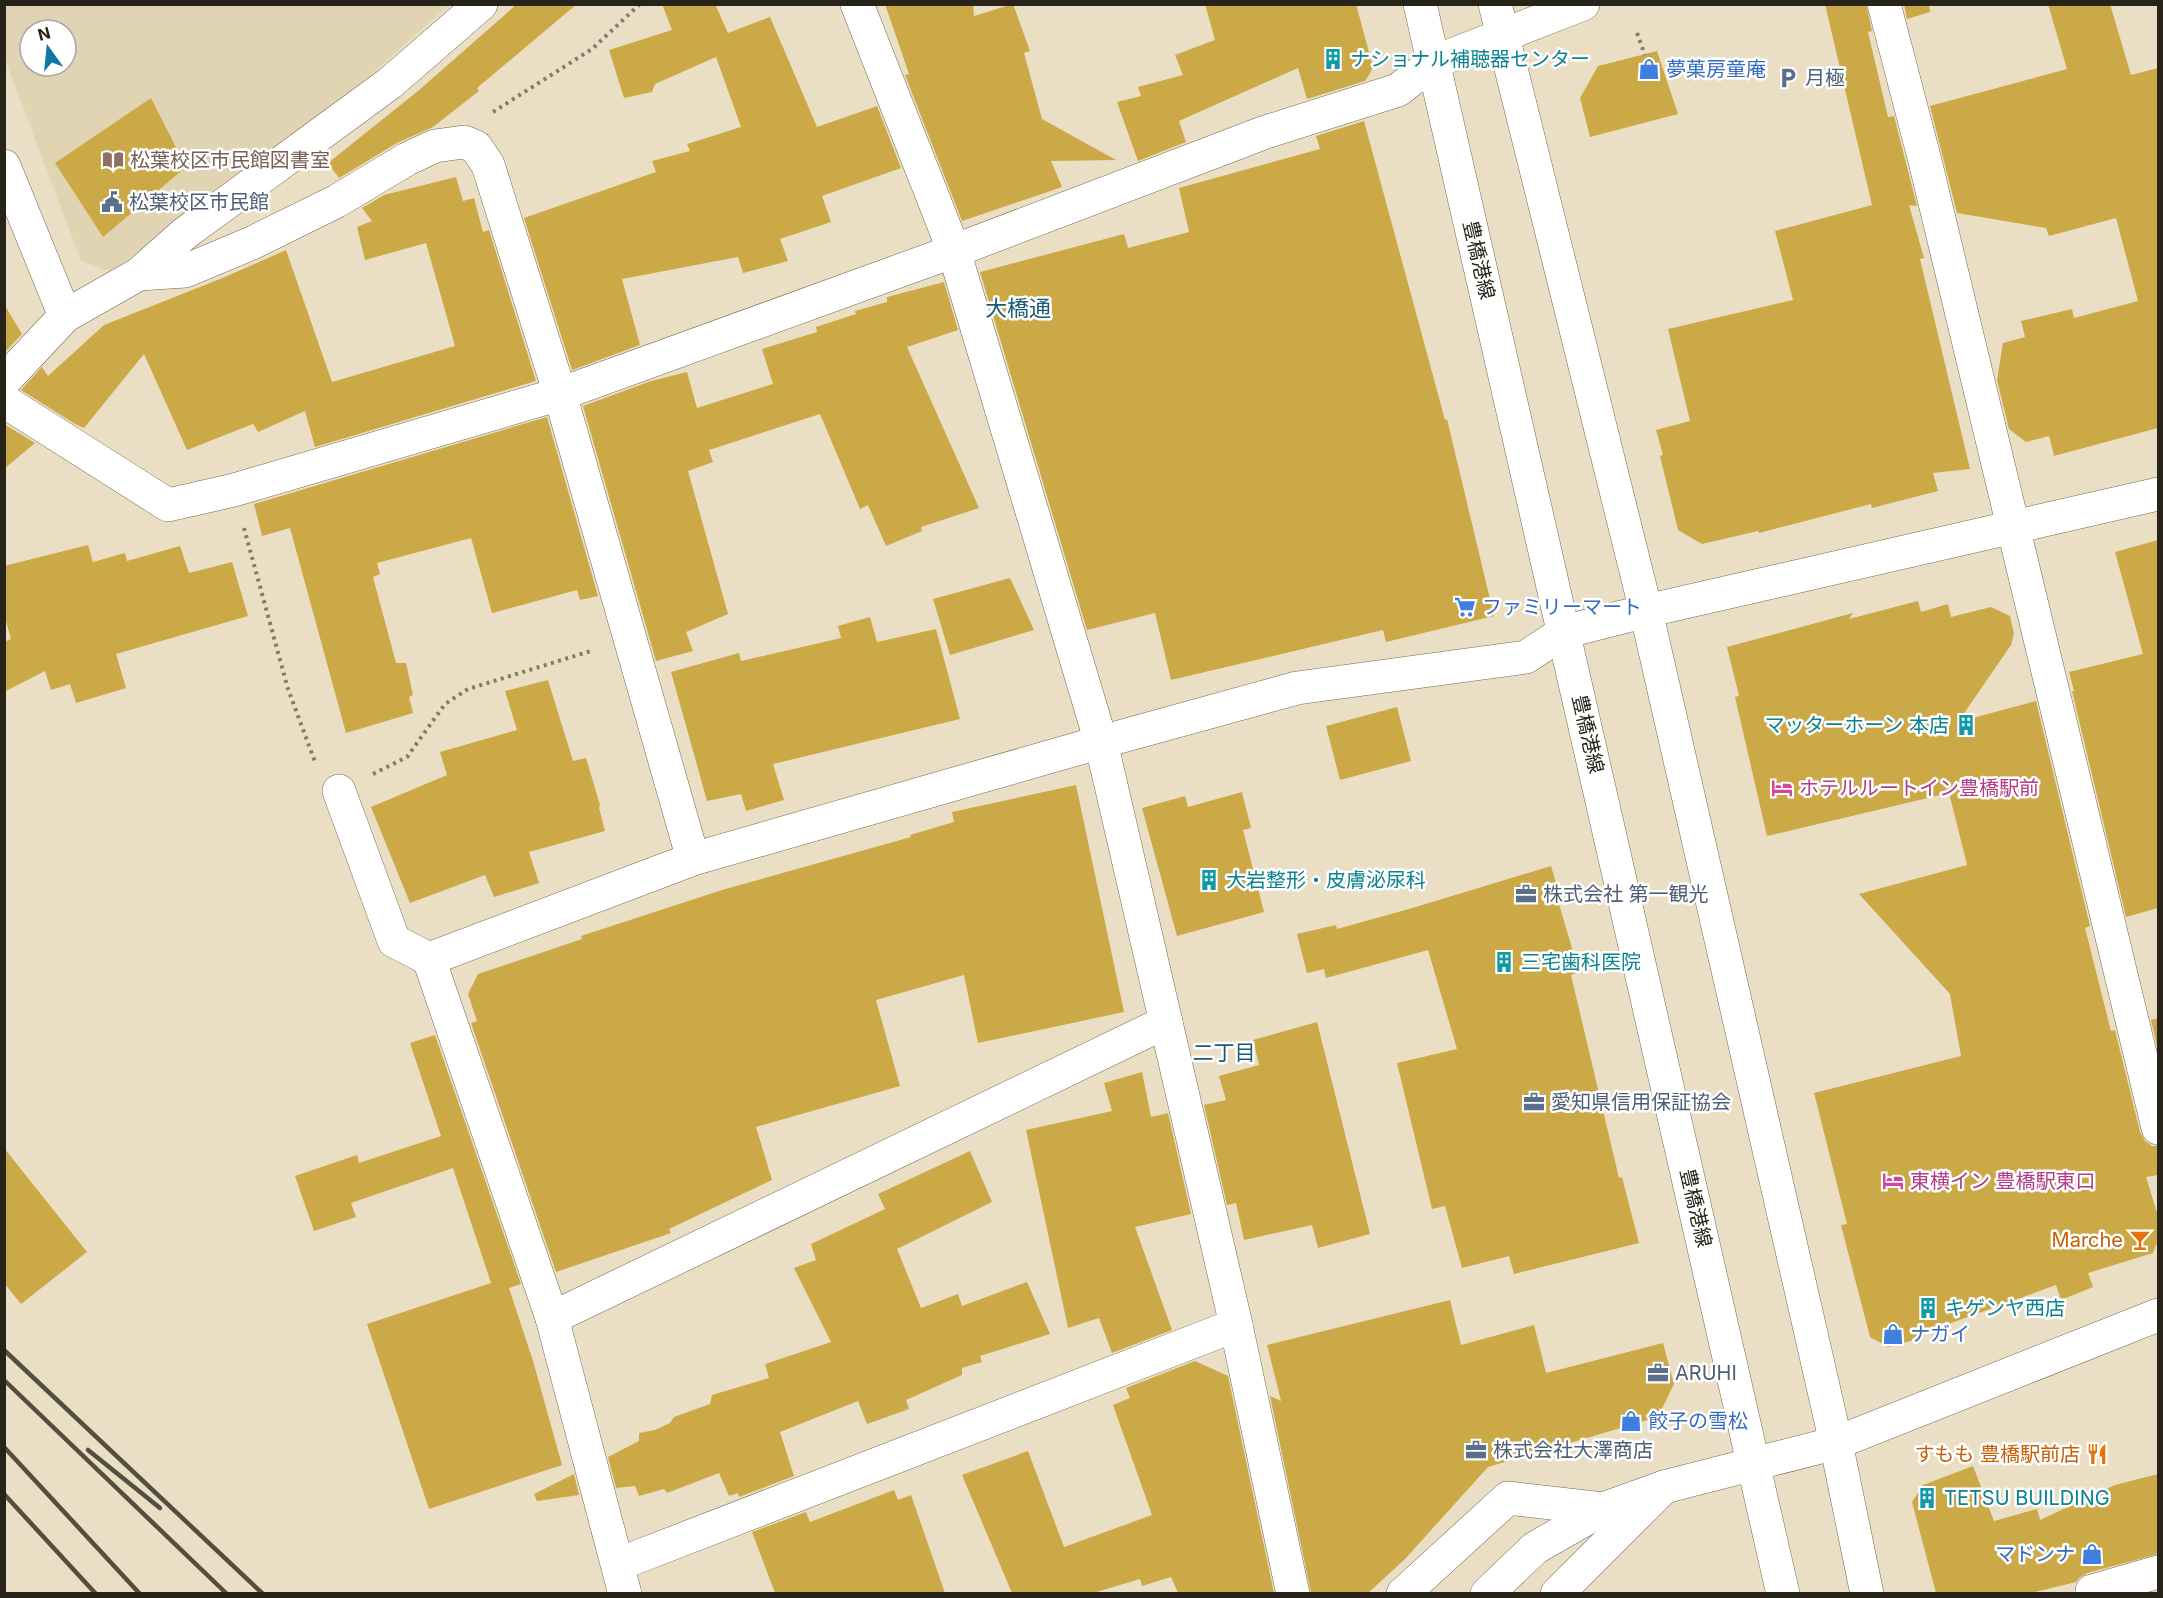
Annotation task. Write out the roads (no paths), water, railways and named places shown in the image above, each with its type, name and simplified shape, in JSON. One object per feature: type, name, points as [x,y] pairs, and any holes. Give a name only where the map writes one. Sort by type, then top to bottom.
[{"type":"street","points":[[4,381],[65,316],[138,274],[184,234],[390,83],[481,4]]},
{"type":"street","points":[[857,4],[954,251],[1101,742],[1236,1324],[1293,1593]]},
{"type":"street","name":"豊橋港線","points":[[1420,4],[1784,1593]]},
{"type":"street","points":[[4,401],[168,505],[234,490],[560,394],[954,251],[1263,133],[1398,90],[1434,62],[1499,20],[1583,4]]},
{"type":"street","points":[[1884,4],[2158,1128]]},
{"type":"street","points":[[1499,20],[1646,611],[1836,1443],[1868,1593]]},
{"type":"street","points":[[138,274],[185,271],[252,243],[338,201],[407,159],[435,146],[464,142],[476,147],[488,165],[560,394],[693,859]]},
{"type":"street","points":[[4,166],[65,316]]},
{"type":"street","points":[[429,959],[693,859],[1298,688],[1526,657],[1564,632],[1646,611],[2158,494]]},
{"type":"street","points":[[339,791],[394,941],[429,959],[552,1318],[622,1579],[1236,1324]]},
{"type":"street","points":[[552,1318],[1166,1022]]},
{"type":"street","points":[[1487,1593],[1535,1548],[1603,1509],[1664,1487],[1836,1443],[2158,1315]]},
{"type":"street","points":[[1557,1593],[1664,1487]]},
{"type":"street","points":[[1403,1593],[1508,1498],[1603,1509]]},
{"type":"street","points":[[2093,1593],[2092,1591],[2158,1572]]},
{"type":"railway","points":[[4,1350],[263,1594]]},
{"type":"railway","points":[[4,1380],[227,1594]]},
{"type":"railway","points":[[4,1447],[140,1594]]},
{"type":"railway","points":[[88,1450],[160,1508]]},
{"type":"railway","points":[[4,1494],[96,1594]]},
{"type":"place","name":"ナショナル補聴器センター","points":[[1333,59]]},
{"type":"place","name":"夢菓房童庵","points":[[1649,69]]},
{"type":"place","name":"月極","points":[[1788,78]]},
{"type":"place","name":"松葉校区市民館図書室","points":[[113,160]]},
{"type":"place","name":"松葉校区市民館","points":[[112,202]]},
{"type":"place","name":"ファミリーマート","points":[[1465,607]]},
{"type":"place","name":"マッターホーン 本店","points":[[1966,725]]},
{"type":"place","name":"ホテルルートイン豊橋駅前","points":[[1782,788]]},
{"type":"place","name":"大岩整形・皮膚泌尿科","points":[[1209,880]]},
{"type":"place","name":"株式会社 第一観光","points":[[1526,894]]},
{"type":"place","name":"三宅歯科医院","points":[[1504,962]]},
{"type":"place","name":"愛知県信用保証協会","points":[[1534,1102]]},
{"type":"place","name":"東横イン 豊橋駅東口","points":[[1893,1181]]},
{"type":"place","name":"Marche","points":[[2140,1240]]},
{"type":"place","name":"キゲンヤ西店","points":[[1928,1308]]},
{"type":"place","name":"ナガイ","points":[[1893,1334]]},
{"type":"place","name":"ARUHI","points":[[1658,1373]]},
{"type":"place","name":"餃子の雪松","points":[[1631,1421]]},
{"type":"place","name":"株式会社大澤商店","points":[[1476,1450]]},
{"type":"place","name":"すもも 豊橋駅前店","points":[[2097,1454]]},
{"type":"place","name":"TETSU BUILDING","points":[[1927,1498]]},
{"type":"place","name":"マドンナ","points":[[2092,1554]]},
{"type":"district","name":"大橋通","points":[[1018,308]]},
{"type":"district","name":"二丁目","points":[[1224,1052]]}]
